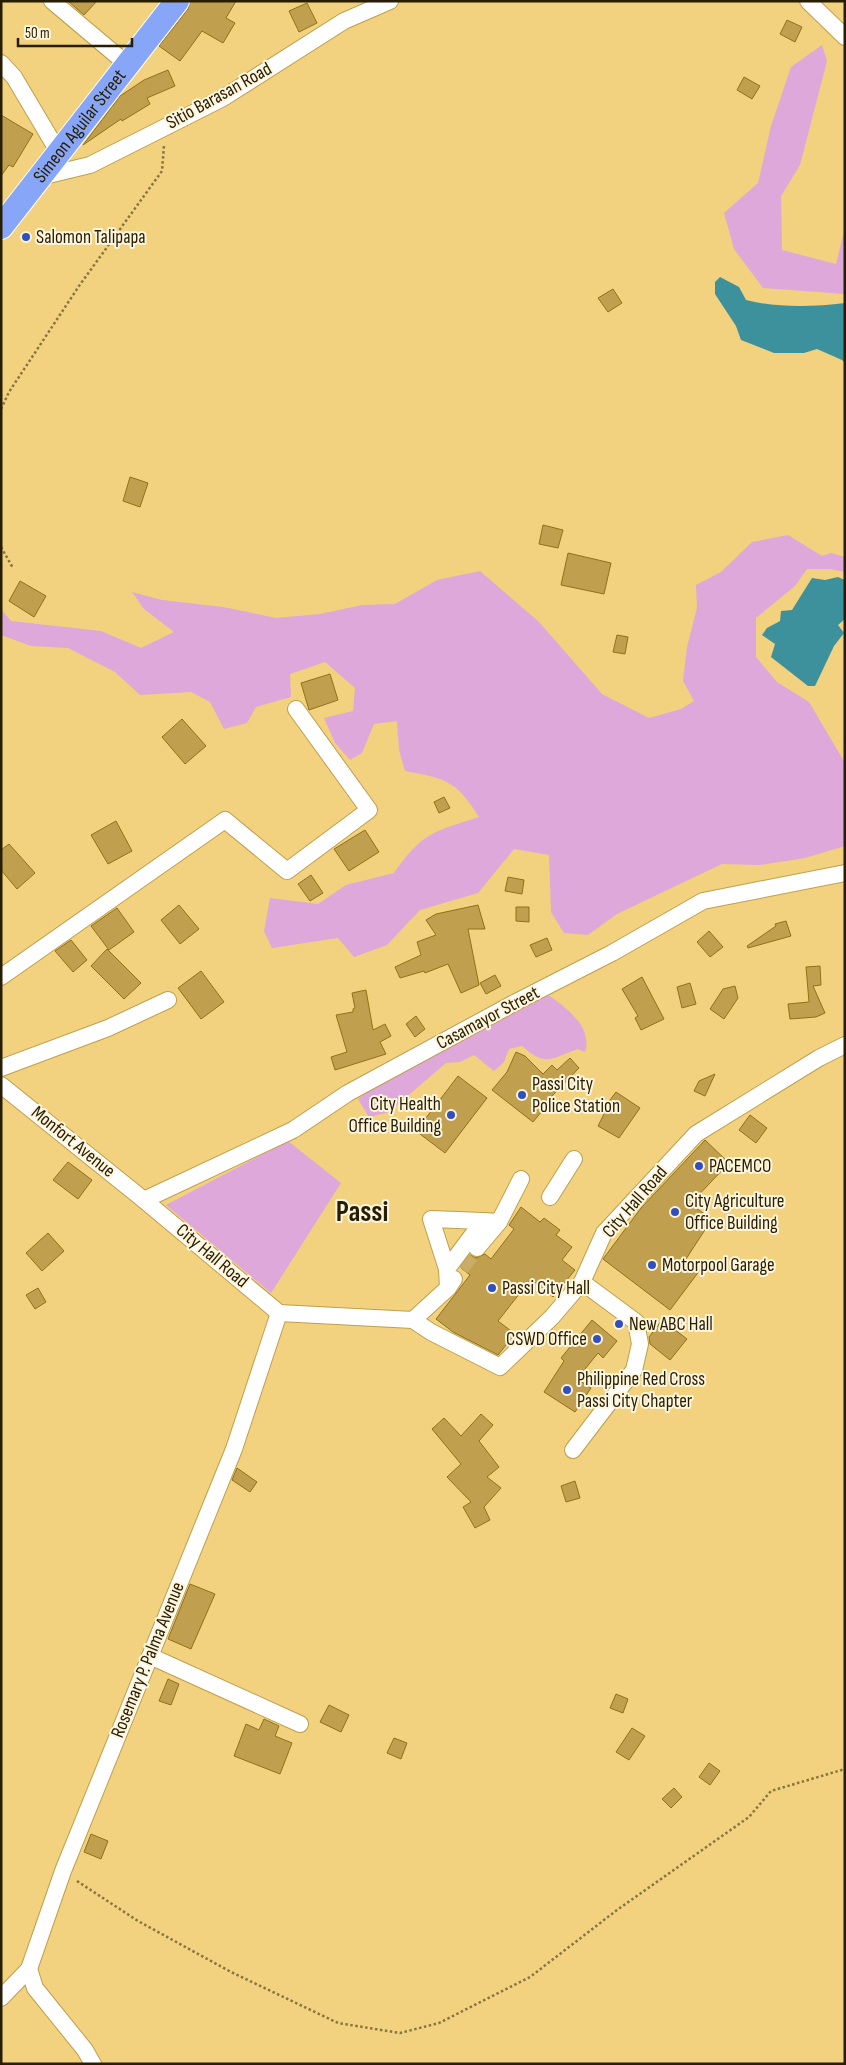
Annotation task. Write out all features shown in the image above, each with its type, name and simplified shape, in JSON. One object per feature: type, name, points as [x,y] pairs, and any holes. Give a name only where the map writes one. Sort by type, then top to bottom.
[{"type":"highway","name":"Simeon Aguilar Street","points":[[3,222],[177,1]]},
{"type":"street","points":[[52,1],[128,65]]},
{"type":"street","name":"Sitio Barasan Road","points":[[40,177],[90,165],[223,98],[344,21],[390,1]]},
{"type":"street","points":[[808,1],[845,37]]},
{"type":"street","points":[[1,63],[14,77],[59,153]]},
{"type":"street","points":[[1,976],[225,820],[288,871],[369,810],[296,709]]},
{"type":"street","name":"Casamayor Street","points":[[144,1200],[293,1130],[348,1093],[518,1001],[612,953],[703,901],[845,873]]},
{"type":"street","points":[[1,1068],[108,1028],[168,1000]]},
{"type":"street","name":"City Hall Road","points":[[413,1320],[431,1332],[500,1367],[552,1318],[582,1282],[604,1233],[696,1134],[819,1058],[845,1045]]},
{"type":"street","name":"Monfort Avenue","points":[[1,1085],[144,1200]]},
{"type":"street","points":[[550,1197],[574,1159]]},
{"type":"street","points":[[279,1313],[413,1320],[448,1288],[454,1268],[491,1222],[521,1179]]},
{"type":"street","name":"City Hall Road","points":[[144,1200],[279,1313]]},
{"type":"street","points":[[454,1268],[430,1219],[491,1222]]},
{"type":"street","points":[[477,1248],[491,1222]]},
{"type":"street","points":[[573,1450],[634,1370],[640,1344],[636,1322],[582,1282]]},
{"type":"street","name":"Rosemary P. Palma Avenue","points":[[1,1998],[29,1968],[63,1871],[234,1449],[279,1313]]},
{"type":"street","points":[[150,1656],[300,1724]]},
{"type":"street","points":[[29,1968],[35,1988],[85,2050],[93,2064]]},
{"type":"path","points":[[1,409],[9,392],[79,286],[162,170],[165,139],[160,129]]},
{"type":"path","points":[[1,547],[13,568]]},
{"type":"path","points":[[63,1871],[138,1922],[249,1981],[338,2023],[400,2033],[439,2022],[530,1977],[617,1910],[749,1817],[771,1792],[845,1769]]},
{"type":"shaded area","points":[[822,45],[827,61],[800,165],[781,196],[782,250],[836,264],[845,227],[845,294],[763,288],[734,249],[724,213],[758,183],[771,126],[791,67]]},
{"type":"shaded area","points":[[788,535],[822,556],[831,553],[845,557],[845,572],[830,569],[807,569],[795,586],[756,618],[756,657],[777,682],[809,702],[845,763],[845,846],[805,858],[760,865],[722,864],[617,914],[588,935],[564,933],[551,912],[549,855],[514,849],[478,893],[420,910],[387,945],[354,957],[338,938],[272,948],[264,931],[270,898],[318,904],[346,885],[394,873],[413,849],[430,835],[450,826],[479,817],[464,795],[449,783],[440,779],[405,771],[399,750],[397,721],[374,724],[362,753],[350,760],[335,743],[324,718],[353,711],[355,688],[325,662],[290,674],[291,697],[256,707],[247,723],[224,729],[210,702],[191,692],[140,695],[115,672],[68,648],[31,646],[1,635],[1,609],[11,621],[101,631],[141,648],[174,632],[144,609],[132,592],[162,600],[223,607],[276,618],[320,614],[362,605],[395,604],[437,580],[480,571],[539,622],[602,694],[649,718],[681,709],[694,701],[683,681],[687,647],[697,608],[696,585],[721,572],[752,542]]},
{"type":"shaded area","points":[[547,994],[576,1018],[585,1034],[585,1052],[578,1049],[554,1058],[543,1059],[530,1053],[522,1046],[509,1049],[504,1062],[494,1071],[474,1055],[460,1062],[446,1063],[389,1112],[369,1117],[358,1099],[370,1090],[470,1029],[517,1012]]},
{"type":"shaded area","points":[[288,1141],[341,1183],[271,1293],[166,1205]]},
{"type":"water","points":[[720,277],[739,287],[746,300],[758,303],[795,306],[845,303],[845,363],[817,349],[804,353],[774,353],[741,340],[736,326],[715,294],[715,282]]},
{"type":"water","points":[[838,577],[845,580],[845,619],[838,625],[844,633],[834,646],[815,686],[808,686],[771,657],[775,644],[762,635],[767,628],[780,621],[781,611],[792,610],[812,578],[825,580]]},
{"type":"building","points":[[68,1],[97,1],[84,15]]},
{"type":"building","points":[[190,1],[236,1],[226,18],[235,23],[223,43],[202,31],[180,61],[159,46],[188,9]]},
{"type":"building","points":[[307,3],[317,23],[299,32],[289,11]]},
{"type":"building","points":[[787,20],[802,27],[795,42],[780,34]]},
{"type":"building","points":[[168,70],[175,86],[147,98],[150,104],[122,121],[121,119],[83,145],[120,96],[144,80]]},
{"type":"building","points":[[744,77],[760,86],[752,99],[737,90]]},
{"type":"building","points":[[1,115],[33,134],[13,167],[9,165],[1,176]]},
{"type":"building","points":[[613,289],[622,303],[608,312],[598,298]]},
{"type":"building","points":[[130,477],[148,483],[140,507],[123,501]]},
{"type":"building","points":[[543,525],[563,530],[558,548],[539,544]]},
{"type":"building","points":[[568,553],[611,563],[604,594],[561,585]]},
{"type":"building","points":[[20,581],[46,596],[34,617],[9,601]]},
{"type":"building","points":[[617,635],[628,637],[625,654],[613,652]]},
{"type":"building","points":[[330,674],[338,700],[309,710],[301,683]]},
{"type":"building","points":[[182,719],[206,746],[185,764],[162,737]]},
{"type":"building","points":[[444,797],[450,808],[439,813],[434,802]]},
{"type":"building","points":[[116,821],[132,851],[108,864],[91,835]]},
{"type":"building","points":[[365,830],[379,852],[349,871],[334,849]]},
{"type":"building","points":[[9,844],[35,873],[17,889],[1,870],[1,850]]},
{"type":"building","points":[[311,875],[323,893],[310,901],[298,884]]},
{"type":"building","points":[[508,877],[524,880],[522,894],[505,891]]},
{"type":"building","points":[[179,905],[199,929],[180,944],[161,920]]},
{"type":"building","points":[[478,905],[485,929],[468,929],[479,985],[461,993],[448,964],[425,973],[424,971],[400,978],[395,967],[421,955],[417,942],[436,935],[426,920],[436,914]]},
{"type":"building","points":[[516,907],[529,907],[529,922],[516,921]]},
{"type":"building","points":[[117,908],[134,932],[109,950],[91,926]]},
{"type":"building","points":[[786,921],[791,936],[748,948],[747,946],[776,926],[775,924]]},
{"type":"building","points":[[709,931],[723,947],[710,957],[697,942]]},
{"type":"building","points":[[547,938],[552,950],[536,957],[530,945]]},
{"type":"building","points":[[71,940],[87,960],[73,972],[55,951]]},
{"type":"building","points":[[107,949],[141,983],[124,999],[91,966]]},
{"type":"building","points":[[820,966],[821,985],[813,986],[825,1013],[816,1017],[790,1019],[788,1004],[809,1002],[806,967]]},
{"type":"building","points":[[201,971],[224,1002],[201,1019],[178,988]]},
{"type":"building","points":[[495,975],[501,986],[486,994],[480,983]]},
{"type":"building","points":[[642,977],[664,1019],[641,1030],[635,1018],[638,1016],[622,989]]},
{"type":"building","points":[[690,983],[696,1004],[682,1008],[677,987]]},
{"type":"building","points":[[735,986],[738,998],[724,1019],[710,1009],[723,989]]},
{"type":"building","points":[[366,990],[373,1030],[385,1024],[391,1036],[380,1042],[386,1054],[335,1070],[331,1057],[347,1052],[336,1015],[353,1012],[355,1008],[352,993]]},
{"type":"building","points":[[416,1016],[425,1029],[415,1037],[406,1024]]},
{"type":"building","points":[[516,1052],[525,1056],[543,1074],[552,1065],[557,1070],[570,1058],[579,1068],[550,1098],[552,1099],[533,1122],[492,1090],[507,1072]]},
{"type":"building","points":[[715,1074],[705,1096],[694,1091],[699,1081]]},
{"type":"building","name":"City Health Office Building","points":[[458,1076],[487,1098],[445,1153],[416,1131]]},
{"type":"building","points":[[616,1092],[640,1108],[619,1138],[598,1126],[604,1114],[601,1112]]},
{"type":"building","points":[[750,1115],[767,1128],[756,1143],[739,1130]]},
{"type":"building","points":[[705,1140],[729,1163],[690,1204],[712,1219],[686,1259],[700,1270],[670,1310],[603,1259],[641,1208]]},
{"type":"building","points":[[68,1162],[92,1180],[78,1199],[53,1180]]},
{"type":"building","name":"Passi City Hall","points":[[521,1207],[540,1222],[544,1218],[560,1230],[556,1235],[572,1247],[562,1260],[575,1270],[553,1297],[531,1279],[498,1321],[515,1334],[498,1355],[453,1332],[436,1319],[470,1275],[461,1268],[470,1255],[476,1258],[485,1254],[491,1259],[514,1229],[509,1225]]},
{"type":"building","points":[[48,1233],[64,1251],[42,1271],[26,1253]]},
{"type":"building","points":[[38,1288],[46,1302],[35,1309],[26,1295]]},
{"type":"building","points":[[592,1320],[617,1341],[603,1358],[598,1353],[577,1379],[591,1388],[575,1412],[544,1392],[564,1361],[561,1358]]},
{"type":"building","points":[[662,1320],[687,1339],[670,1360],[650,1344],[649,1337]]},
{"type":"building","points":[[481,1414],[493,1425],[479,1441],[499,1467],[487,1477],[501,1488],[484,1507],[490,1520],[475,1528],[463,1507],[471,1502],[447,1477],[461,1464],[432,1429],[444,1418],[461,1436]]},
{"type":"building","points":[[237,1468],[257,1482],[250,1492],[232,1480]]},
{"type":"building","points":[[575,1481],[580,1498],[566,1502],[561,1486]]},
{"type":"building","points":[[190,1584],[215,1594],[191,1649],[168,1639]]},
{"type":"building","points":[[168,1679],[179,1684],[171,1705],[159,1701]]},
{"type":"building","points":[[616,1694],[628,1699],[623,1713],[610,1708]]},
{"type":"building","points":[[329,1705],[349,1715],[341,1732],[320,1722]]},
{"type":"building","points":[[264,1719],[279,1726],[275,1736],[292,1743],[280,1774],[234,1756],[246,1724],[259,1730]]},
{"type":"building","points":[[632,1728],[645,1736],[629,1760],[616,1752]]},
{"type":"building","points":[[394,1738],[407,1743],[401,1759],[387,1753]]},
{"type":"building","points":[[709,1763],[720,1771],[710,1785],[699,1777]]},
{"type":"building","points":[[674,1788],[682,1797],[671,1808],[662,1799]]},
{"type":"building","points":[[91,1834],[108,1841],[101,1859],[84,1852]]},
{"type":"tunnel","points":[[461,1268],[477,1248]]},
{"type":"place","name":"Salomon Talipapa","points":[[26,237]]},
{"type":"place","name":"Passi City Police Station","points":[[522,1095]]},
{"type":"place","name":"City Health Office Building","points":[[451,1115]]},
{"type":"place","name":"PACEMCO","points":[[699,1166]]},
{"type":"place","name":"City Agriculture Office Building","points":[[675,1212]]},
{"type":"place","name":"Motorpool Garage","points":[[652,1265]]},
{"type":"place","name":"Passi City Hall","points":[[492,1288]]},
{"type":"place","name":"New ABC Hall","points":[[619,1324]]},
{"type":"place","name":"CSWD Office","points":[[597,1339]]},
{"type":"place","name":"Philippine Red Cross Passi City Chapter","points":[[567,1390]]},
{"type":"district","name":"Passi","points":[[362,1212]]}]
